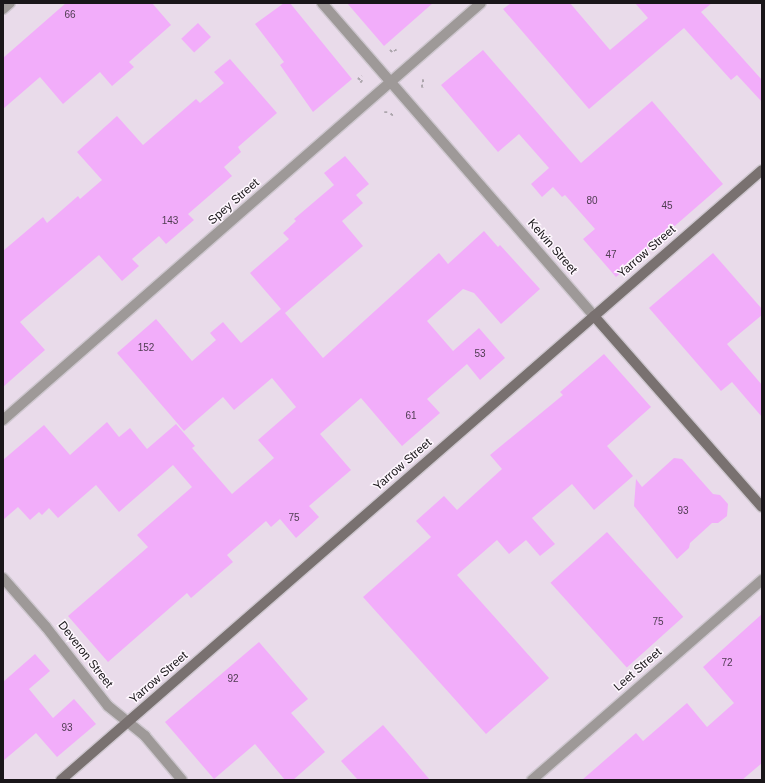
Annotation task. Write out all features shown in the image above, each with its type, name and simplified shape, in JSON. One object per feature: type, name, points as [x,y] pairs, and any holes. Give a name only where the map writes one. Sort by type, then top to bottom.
[{"type":"main road","name":"Yarrow Street","points":[[61,780],[762,170]]},
{"type":"main road","name":"Kelvin Street","points":[[594,316],[762,507]]},
{"type":"street","points":[[3,9],[10,3]]},
{"type":"street","name":"Kelvin Street","points":[[322,3],[594,316]]},
{"type":"street","name":"Spey Street","points":[[3,420],[481,3]]},
{"type":"street","name":"Deveron Street","points":[[3,578],[46,627],[108,706],[145,736],[182,780]]},
{"type":"street","name":"Leet Street","points":[[532,780],[762,580]]},
{"type":"path","points":[[362,76],[358,79],[362,82]]},
{"type":"shaded area","points":[[3,3],[762,3],[762,780],[3,780]]},
{"type":"building","points":[[66,3],[152,3],[171,25],[129,62],[134,67],[112,86],[100,72],[63,104],[40,77],[3,109],[3,58]]},
{"type":"building","points":[[284,3],[290,3],[352,79],[313,112],[280,65],[284,62],[255,24]]},
{"type":"building","points":[[347,3],[433,3],[384,46]]},
{"type":"building","points":[[511,3],[570,3],[610,50],[648,18],[635,3],[712,3],[701,12],[762,80],[762,102],[737,75],[731,80],[684,28],[589,109],[503,9]]},
{"type":"building","points":[[198,23],[211,37],[194,53],[181,39]]},
{"type":"building","points":[[483,50],[581,163],[652,101],[723,184],[616,277],[583,239],[595,229],[565,195],[562,197],[553,187],[542,197],[531,184],[549,168],[519,134],[498,152],[441,85]]},
{"type":"building","points":[[230,59],[277,113],[238,147],[241,152],[224,167],[232,176],[188,214],[194,220],[166,244],[159,236],[132,259],[139,266],[122,281],[99,255],[20,322],[45,350],[3,387],[3,251],[43,217],[47,223],[78,196],[80,199],[102,180],[77,152],[117,116],[143,145],[196,99],[200,103],[224,83],[214,72]]},
{"type":"building","points":[[345,156],[369,184],[356,195],[363,203],[342,221],[363,246],[285,313],[323,358],[439,253],[448,264],[484,231],[498,247],[500,245],[540,289],[501,324],[474,293],[463,289],[427,321],[453,351],[479,328],[505,358],[480,380],[467,364],[427,399],[440,413],[402,446],[361,398],[320,434],[351,470],[309,506],[319,517],[296,538],[280,519],[271,527],[266,521],[227,555],[233,562],[191,598],[187,593],[108,662],[68,616],[148,547],[137,535],[192,487],[173,465],[119,512],[96,485],[58,518],[49,508],[42,515],[39,512],[30,520],[18,507],[3,520],[3,460],[44,425],[70,455],[107,422],[119,437],[130,428],[147,449],[176,424],[195,446],[192,448],[232,494],[274,458],[258,440],[296,407],[272,378],[234,410],[223,397],[184,431],[117,353],[156,319],[192,361],[216,340],[210,333],[223,322],[241,343],[281,309],[250,273],[289,239],[283,233],[296,221],[294,219],[334,185],[324,173]]},
{"type":"building","points":[[713,253],[762,309],[762,315],[727,344],[762,385],[762,417],[732,382],[721,391],[649,308]]},
{"type":"building","points":[[604,354],[651,407],[607,446],[633,476],[594,510],[572,484],[532,518],[555,544],[540,556],[526,540],[509,554],[497,540],[457,575],[549,678],[486,734],[363,597],[431,537],[416,521],[444,496],[457,510],[502,469],[490,455],[563,395],[560,392]]},
{"type":"building","points":[[674,458],[682,459],[713,494],[720,495],[728,504],[727,516],[718,523],[712,523],[690,543],[689,548],[677,559],[634,506],[636,479],[642,487]]},
{"type":"building","points":[[607,532],[683,617],[627,668],[551,583]]},
{"type":"building","points":[[762,614],[762,763],[742,780],[582,780],[636,733],[643,741],[687,703],[707,727],[734,703],[703,667]]},
{"type":"building","points":[[259,642],[308,699],[291,713],[325,752],[293,780],[285,780],[255,744],[214,779],[165,722]]},
{"type":"building","points":[[35,654],[50,671],[29,689],[53,718],[74,699],[96,724],[57,757],[36,733],[3,761],[3,682]]},
{"type":"building","points":[[383,725],[430,780],[358,780],[341,761]]}]
